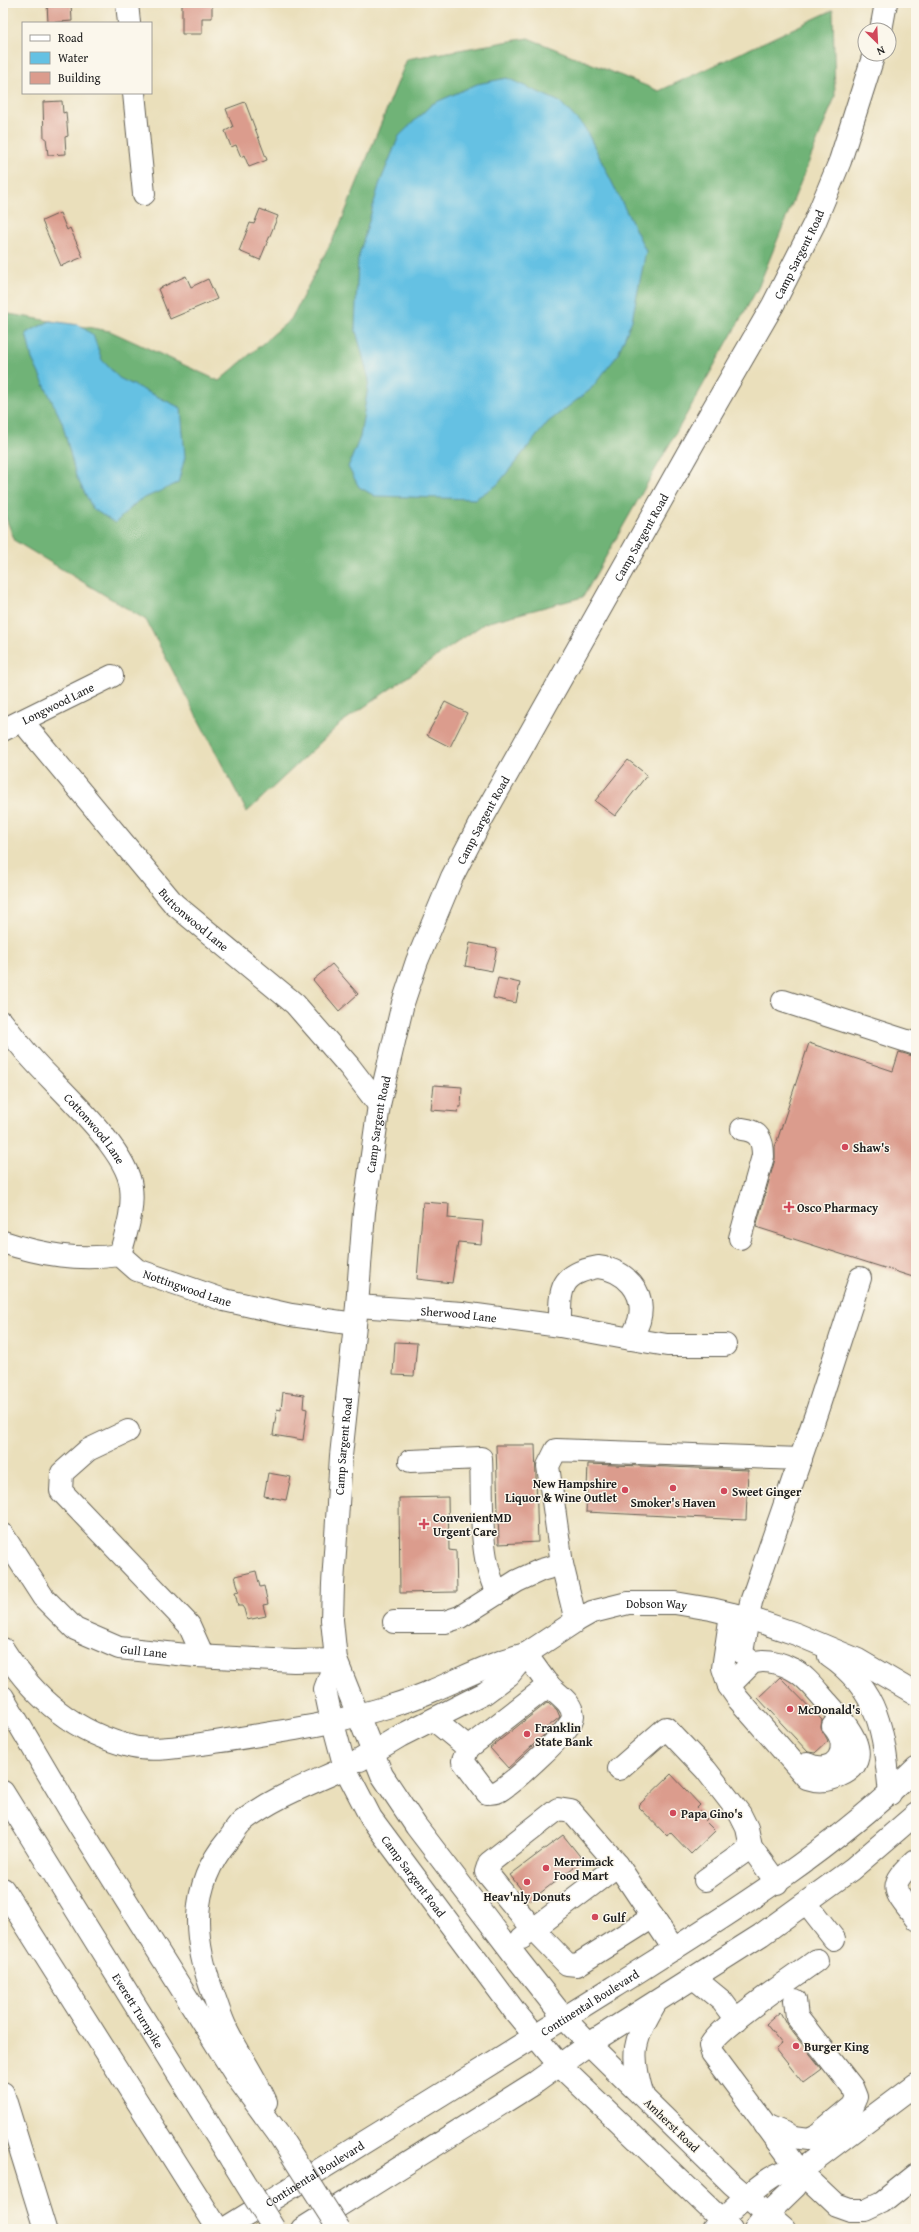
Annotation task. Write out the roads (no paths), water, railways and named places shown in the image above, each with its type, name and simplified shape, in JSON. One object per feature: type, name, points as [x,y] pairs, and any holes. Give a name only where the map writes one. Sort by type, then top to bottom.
[{"type":"main road","points":[[128,3],[129,22]]},
{"type":"main road","points":[[882,22],[886,3]]},
{"type":"main road","name":"Camp Sargent Road","points":[[564,2018],[416,1826],[382,1775],[356,1716],[336,1660],[332,1620],[333,1584],[342,1456],[356,1315],[364,1212],[379,1105],[402,1003],[433,919],[452,877],[690,449],[773,305],[814,224],[840,161],[871,62]]},
{"type":"main road","points":[[134,94],[144,194]]},
{"type":"main road","name":"Longwood Lane","points":[[3,730],[112,676]]},
{"type":"main road","name":"Buttonwood Lane","points":[[22,721],[174,904],[295,1004],[349,1066],[379,1105]]},
{"type":"main road","points":[[783,1001],[916,1044]]},
{"type":"main road","name":"Cottonwood Lane","points":[[3,1023],[33,1060],[96,1128],[123,1164],[131,1185],[132,1208],[120,1255]]},
{"type":"main road","points":[[740,1238],[763,1156],[763,1145],[761,1138],[756,1133],[742,1129]]},
{"type":"main road","points":[[3,1242],[71,1258],[94,1259],[120,1255]]},
{"type":"main road","name":"Nottingwood Lane","points":[[120,1255],[137,1270],[224,1300],[291,1315],[356,1315]]},
{"type":"main road","points":[[560,1326],[560,1299],[566,1280],[575,1272],[587,1268],[598,1266],[610,1268],[628,1278],[635,1287],[640,1302],[639,1320],[631,1339]]},
{"type":"main road","points":[[740,1616],[742,1652],[763,1662],[793,1669],[811,1685],[850,1729],[856,1740],[857,1753],[854,1764],[843,1775],[828,1781],[818,1781],[807,1778],[761,1725],[730,1686],[723,1668],[740,1616],[750,1602],[801,1458],[860,1278]]},
{"type":"main road","name":"Sherwood Lane","points":[[356,1315],[462,1313],[560,1326],[667,1345],[726,1346]]},
{"type":"main road","points":[[128,1431],[88,1450],[62,1473],[61,1491],[189,1625],[203,1656]]},
{"type":"main road","points":[[576,1621],[562,1564],[548,1466],[556,1450],[801,1458]]},
{"type":"main road","points":[[410,1461],[481,1458],[485,1559],[490,1578],[497,1592]]},
{"type":"main road","name":"Gull Lane","points":[[3,1535],[43,1597],[75,1629],[119,1648],[203,1656],[294,1661],[336,1660]]},
{"type":"main road","points":[[394,1622],[445,1622],[460,1617],[497,1592],[540,1570],[562,1564]]},
{"type":"main road","name":"Dobson Way","points":[[279,2135],[257,2080],[225,2027],[208,1981],[198,1937],[200,1892],[208,1870],[219,1850],[242,1822],[270,1803],[345,1768],[400,1736],[434,1720],[485,1692],[509,1675],[526,1654],[592,1612],[634,1603],[675,1604],[740,1616],[796,1634],[858,1660],[916,1694]]},
{"type":"main road","name":"Dobson Way","points":[[796,1634],[846,1668],[870,1699],[884,1739],[890,1794]]},
{"type":"main road","name":"Dobson Way","points":[[3,1649],[26,1681],[43,1701],[78,1726],[134,1747],[174,1748],[332,1722],[394,1706],[501,1660],[526,1654]]},
{"type":"main road","points":[[526,1654],[542,1691]]},
{"type":"main road","name":"Camp Sargent Road","points":[[336,1660],[325,1689],[332,1722],[345,1768],[371,1818],[535,2037],[560,2066]]},
{"type":"main road","points":[[730,1686],[763,1662]]},
{"type":"main road","points":[[509,1675],[522,1679],[542,1691],[558,1692],[570,1707],[573,1717],[571,1726],[507,1785],[497,1792],[487,1793],[483,1790],[463,1761],[468,1748],[542,1691]]},
{"type":"main road","points":[[3,1697],[69,1809],[238,2079],[279,2135],[339,2229]]},
{"type":"main road","points":[[434,1720],[468,1748]]},
{"type":"main road","points":[[619,1769],[666,1728],[706,1770],[740,1814],[747,1828],[751,1847],[777,1883]]},
{"type":"main road","name":"Continental Boulevard","points":[[224,2229],[535,2037],[777,1883],[890,1794],[916,1768]]},
{"type":"main road","name":"Everett Turnpike","points":[[3,1792],[274,2229]]},
{"type":"main road","points":[[653,1917],[577,1965],[567,1964],[533,1929],[486,1872],[489,1863],[558,1809],[571,1812],[618,1865],[653,1917],[674,1949]]},
{"type":"main road","points":[[302,2229],[438,2145],[560,2066],[589,2044],[762,1935],[852,1869],[916,1814]]},
{"type":"main road","points":[[705,1880],[751,1847]]},
{"type":"main road","points":[[916,1860],[901,1874],[896,1882],[896,1890],[916,1919]]},
{"type":"main road","points":[[510,1949],[533,1929],[618,1865]]},
{"type":"main road","points":[[3,1889],[218,2229]]},
{"type":"main road","points":[[806,1903],[834,1939]]},
{"type":"main road","points":[[817,1960],[789,1992],[736,2020],[712,2040],[710,2046],[712,2053],[800,2171],[836,2205],[850,2210],[865,2210],[882,2202],[916,2175]]},
{"type":"main road","points":[[694,1978],[722,2001],[736,2020]]},
{"type":"main road","points":[[789,1992],[882,2110]]},
{"type":"main road","points":[[764,2124],[794,2137],[809,2139],[817,2135],[852,2106],[856,2096],[852,2087],[796,2017],[789,1992]]},
{"type":"main road","points":[[643,2097],[636,2073],[635,2043],[656,2002]]},
{"type":"main road","name":"Amherst Road","points":[[564,2018],[747,2198],[761,2222],[784,2229]]},
{"type":"main road","points":[[560,2066],[722,2226],[747,2198],[771,2178],[785,2171],[800,2171],[916,2084]]},
{"type":"main road","points":[[3,2093],[45,2229]]},
{"type":"main road","points":[[761,2222],[796,2186],[800,2171]]},
{"type":"water","points":[[507,78],[560,102],[585,128],[646,251],[632,320],[617,356],[590,390],[548,422],[497,485],[475,499],[375,496],[359,487],[348,467],[360,437],[369,380],[355,327],[358,259],[379,185],[399,136],[432,104],[477,84]]},
{"type":"water","points":[[50,321],[79,325],[93,335],[102,360],[119,378],[181,408],[185,457],[178,483],[138,501],[115,523],[93,509],[76,476],[62,422],[32,359],[26,333]]},
{"type":"place","name":"Shaw's","points":[[845,1147]]},
{"type":"place","name":"Osco Pharmacy","points":[[789,1207]]},
{"type":"place","name":"Smoker's Haven","points":[[673,1488]]},
{"type":"place","name":"New Hampshire Liquor & Wine Outlet","points":[[625,1490]]},
{"type":"place","name":"Sweet Ginger","points":[[724,1491]]},
{"type":"place","name":"ConvenientMD Urgent Care","points":[[424,1524]]},
{"type":"place","name":"McDonald's","points":[[790,1709]]},
{"type":"place","name":"Franklin State Bank","points":[[527,1734]]},
{"type":"place","name":"Papa Gino's","points":[[673,1813]]},
{"type":"place","name":"Merrimack Food Mart","points":[[546,1868]]},
{"type":"place","name":"Heav'nly Donuts","points":[[527,1882]]},
{"type":"place","name":"Gulf","points":[[595,1917]]},
{"type":"place","name":"Burger King","points":[[796,2046]]}]
